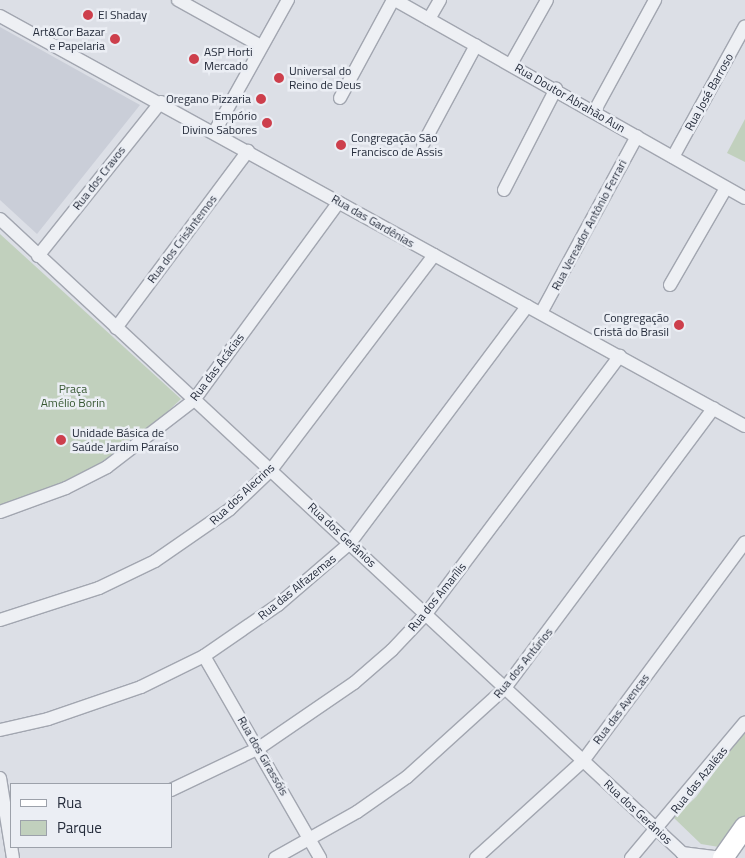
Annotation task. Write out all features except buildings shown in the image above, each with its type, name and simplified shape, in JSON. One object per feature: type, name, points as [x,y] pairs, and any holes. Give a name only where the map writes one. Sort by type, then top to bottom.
[{"type":"main road","points":[[730,851],[745,827]]},
{"type":"street","points":[[180,0],[262,46]]},
{"type":"street","points":[[215,131],[288,0]]},
{"type":"street","points":[[340,98],[394,0]]},
{"type":"street","name":"Rua Doutor Abrahão Aun","points":[[394,0],[556,89],[745,198]]},
{"type":"street","points":[[429,19],[440,0]]},
{"type":"street","points":[[511,64],[547,0]]},
{"type":"street","points":[[594,112],[655,0]]},
{"type":"street","name":"Rua das Gardênias","points":[[0,16],[215,131],[434,256],[745,426]]},
{"type":"street","name":"Rua José Barroso","points":[[673,157],[745,26]]},
{"type":"street","points":[[423,144],[476,45]]},
{"type":"street","points":[[504,190],[556,89]]},
{"type":"street","name":"Rua dos Cravos","points":[[38,256],[161,102]]},
{"type":"street","name":"Rua Vereador Antônio Ferrari","points":[[541,313],[636,136]]},
{"type":"street","name":"Rua dos Crisântemos","points":[[116,328],[248,151]]},
{"type":"street","points":[[670,285],[726,188]]},
{"type":"street","name":"Rua das Acácias","points":[[0,512],[66,488],[107,467],[194,400],[339,202]]},
{"type":"street","name":"Rua dos Gerânios","points":[[0,219],[657,831],[685,855],[730,851]]},
{"type":"street","name":"Rua dos Alecrins","points":[[0,620],[99,588],[155,561],[230,509],[271,470],[434,256]]},
{"type":"street","name":"Rua das Alfazemas","points":[[0,730],[97,704],[204,656],[278,605],[350,543],[527,306]]},
{"type":"street","name":"Rua dos Amarílis","points":[[172,790],[259,748],[354,683],[426,614],[620,356]]},
{"type":"street","name":"Rua dos Antúrios","points":[[274,858],[310,840],[407,776],[505,688],[714,408]]},
{"type":"street","name":"Rua das Avencas","points":[[476,858],[583,761],[745,542]]},
{"type":"street","name":"Rua dos Girassóis","points":[[204,656],[259,748],[320,858]]},
{"type":"street","name":"Rua das Azaléas","points":[[632,858],[657,831],[745,722]]},
{"type":"street","points":[[0,778],[7,839],[13,858]]},
{"type":"shaded area","points":[[0,27],[140,105],[37,234],[0,200]]},
{"type":"green space","points":[[745,119],[745,162],[727,153]]},
{"type":"green space","name":"Praça Amélio Borin","points":[[0,234],[181,399],[151,427],[83,475],[0,508]]},
{"type":"green space","points":[[745,731],[745,816],[719,847],[701,844],[674,818],[696,797]]},
{"type":"place","name":"El Shaday","points":[[88,15]]},
{"type":"place","name":"Art&Cor Bazar e Papelaria","points":[[115,39]]},
{"type":"place","name":"ASP Horti Mercado","points":[[194,59]]},
{"type":"place","name":"Universal do Reino de Deus","points":[[279,78]]},
{"type":"place","name":"Oregano Pizzaria","points":[[261,99]]},
{"type":"place","name":"Empório Divino Sabores","points":[[267,123]]},
{"type":"place","name":"Congregação São Francisco de Assis","points":[[341,145]]},
{"type":"place","name":"Congregação Cristã do Brasil","points":[[679,325]]},
{"type":"place","name":"Unidade Básica de Saúde Jardim Paraíso","points":[[61,440]]}]
